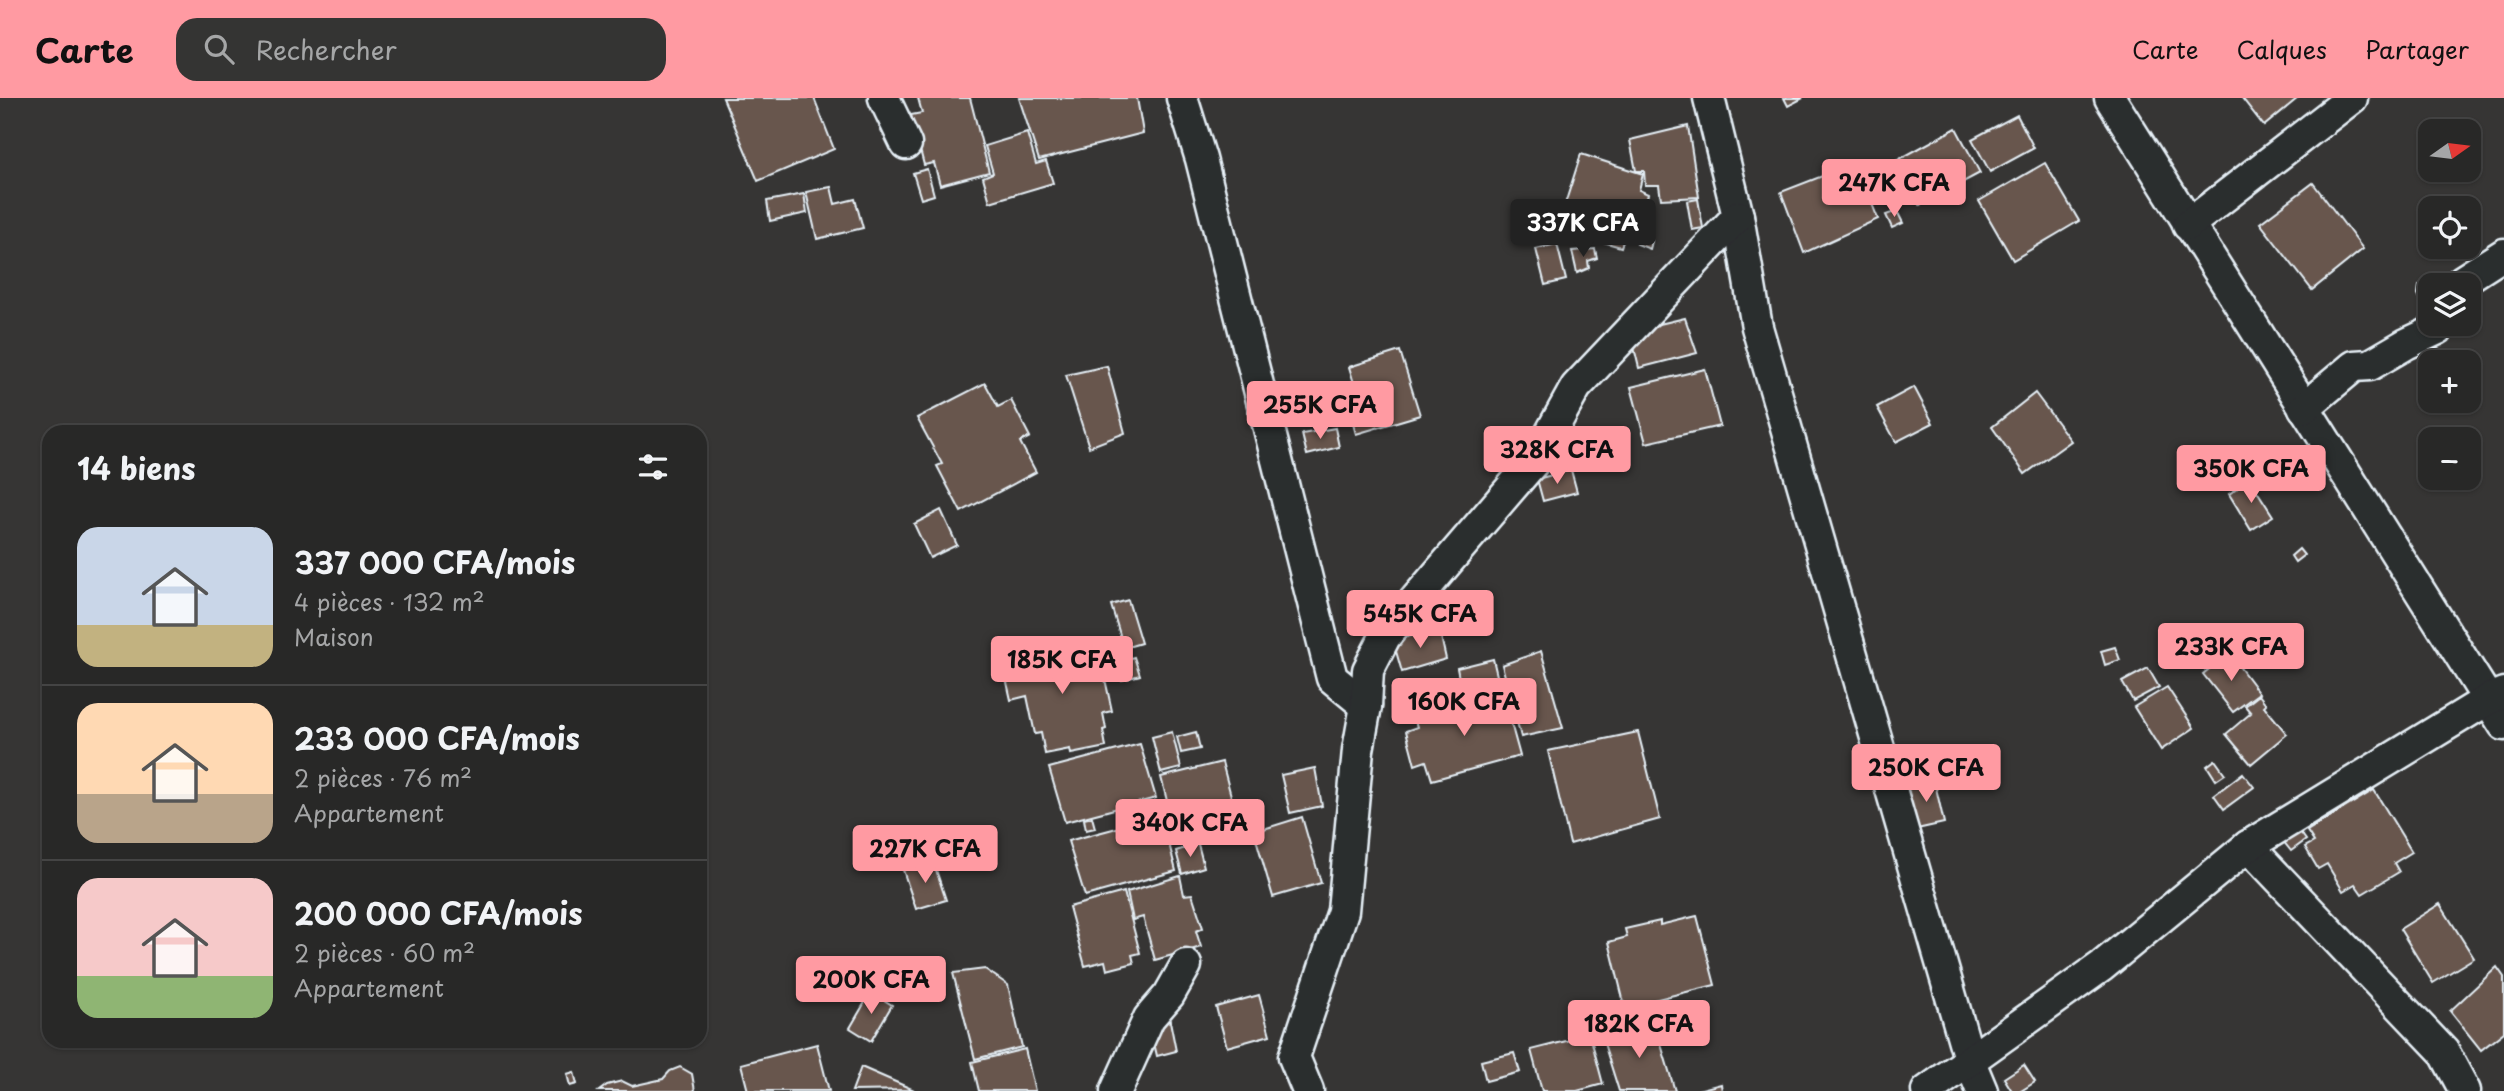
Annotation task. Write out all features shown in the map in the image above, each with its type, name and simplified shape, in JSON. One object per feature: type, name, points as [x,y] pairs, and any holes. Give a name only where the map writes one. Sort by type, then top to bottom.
[{"type":"street","points":[[884,98],[906,144]]},
{"type":"street","points":[[1182,98],[1202,159],[1332,678],[1366,706]]},
{"type":"street","points":[[1709,98],[1738,216],[1757,327],[1970,1062],[1982,1091]]},
{"type":"street","points":[[2110,98],[2304,408],[2496,696],[2504,725]]},
{"type":"street","points":[[2188,225],[2352,98]]},
{"type":"street","points":[[1308,1091],[1294,1057],[1343,911],[1368,670],[1385,637],[1536,459],[1576,387],[1738,216]]},
{"type":"street","points":[[2474,273],[2504,254]]},
{"type":"street","points":[[2304,408],[2354,366],[2370,365],[2423,336]]},
{"type":"street","points":[[1927,1091],[2102,966],[2248,846],[2496,696]]},
{"type":"street","points":[[2248,846],[2444,1052],[2465,1091]]},
{"type":"street","points":[[1116,1091],[1149,1018],[1169,995],[1186,965]]},
{"type":"building","points":[[723,98],[814,98],[834,149],[758,181]]},
{"type":"building","points":[[918,98],[970,98],[989,172],[940,185],[934,163],[924,165],[911,115],[922,113]]},
{"type":"building","points":[[1019,98],[1137,98],[1143,133],[1039,160]]},
{"type":"building","points":[[1784,98],[1803,98],[1788,106]]},
{"type":"building","points":[[2242,98],[2298,98],[2264,126]]},
{"type":"building","points":[[2017,115],[2034,148],[1990,172],[1972,139]]},
{"type":"building","points":[[1688,126],[1699,197],[1661,199],[1659,185],[1645,185],[1644,171],[1636,171],[1630,140]]},
{"type":"building","points":[[1956,128],[1980,173],[1920,205],[1896,161]]},
{"type":"building","points":[[1027,133],[1036,164],[1046,161],[1053,183],[990,202],[983,177],[993,173],[985,146]]},
{"type":"building","points":[[1581,154],[1643,174],[1639,190],[1648,194],[1638,230],[1627,229],[1621,247],[1557,229]]},
{"type":"building","points":[[1856,163],[1878,219],[1804,253],[1781,192]]},
{"type":"building","points":[[2045,163],[2079,221],[2013,260],[1979,201]]},
{"type":"building","points":[[927,169],[934,195],[921,199],[913,173]]},
{"type":"building","points":[[2313,183],[2363,249],[2312,290],[2260,223]]},
{"type":"building","points":[[831,187],[835,204],[855,199],[863,228],[817,239],[806,192]]},
{"type":"building","points":[[804,194],[807,213],[770,221],[767,201]]},
{"type":"building","points":[[1698,199],[1703,228],[1692,230],[1687,201]]},
{"type":"building","points":[[1897,211],[1903,223],[1892,228],[1886,215]]},
{"type":"building","points":[[1640,236],[1652,241],[1650,249],[1637,244]]},
{"type":"building","points":[[1557,244],[1566,280],[1545,285],[1536,249]]},
{"type":"building","points":[[1595,249],[1597,258],[1588,261],[1589,268],[1577,273],[1572,251]]},
{"type":"building","points":[[1685,318],[1697,353],[1639,368],[1630,331]]},
{"type":"building","points":[[1400,351],[1420,415],[1356,434],[1342,387],[1354,383],[1349,367]]},
{"type":"building","points":[[1107,366],[1125,433],[1089,447],[1066,375]]},
{"type":"building","points":[[1705,369],[1720,426],[1646,443],[1631,387]]},
{"type":"building","points":[[985,383],[998,407],[1011,400],[1030,437],[1020,442],[1036,472],[961,512],[937,466],[942,464],[917,418]]},
{"type":"building","points":[[1914,387],[1933,423],[1896,442],[1877,407]]},
{"type":"building","points":[[2035,393],[2071,441],[2025,474],[1992,427]]},
{"type":"building","points":[[1335,428],[1339,447],[1307,455],[1302,434]]},
{"type":"building","points":[[1571,470],[1577,492],[1543,501],[1537,479]]},
{"type":"building","points":[[2250,480],[2273,516],[2251,530],[2229,494]]},
{"type":"building","points":[[941,510],[957,545],[930,558],[914,524]]},
{"type":"building","points":[[2299,549],[2304,555],[2295,562],[2291,556]]},
{"type":"building","points":[[1128,600],[1141,643],[1124,648],[1111,605]]},
{"type":"building","points":[[1439,628],[1446,659],[1402,672],[1393,641]]},
{"type":"building","points":[[1075,641],[1079,661],[1100,656],[1112,711],[1103,713],[1106,747],[1071,754],[1070,749],[1045,754],[1041,733],[1035,734],[1027,696],[1011,700],[1002,660],[1019,656],[1018,653]]},
{"type":"building","points":[[2115,647],[2120,660],[2105,665],[2101,651]]},
{"type":"building","points":[[1541,651],[1563,728],[1521,737],[1502,665]]},
{"type":"building","points":[[2229,653],[2259,693],[2233,712],[2203,674]]},
{"type":"building","points":[[1134,657],[1140,675],[1122,680],[1117,662]]},
{"type":"building","points":[[1493,659],[1498,680],[1461,689],[1457,668]]},
{"type":"building","points":[[2148,668],[2159,687],[2133,701],[2122,682]]},
{"type":"building","points":[[2167,687],[2194,728],[2161,750],[2134,707]]},
{"type":"building","points":[[1503,694],[1520,756],[1432,780],[1426,761],[1415,765],[1406,731],[1417,727],[1414,718]]},
{"type":"building","points":[[2259,695],[2266,704],[2264,706],[2287,734],[2251,764],[2226,734],[2251,713],[2245,706]]},
{"type":"building","points":[[1172,732],[1181,768],[1161,773],[1152,737]]},
{"type":"building","points":[[1196,732],[1200,749],[1181,753],[1177,737]]},
{"type":"building","points":[[1638,732],[1660,819],[1570,844],[1548,751]]},
{"type":"building","points":[[1140,744],[1156,798],[1065,822],[1049,768]]},
{"type":"building","points":[[2215,760],[2225,774],[2216,780],[2207,766]]},
{"type":"building","points":[[1222,762],[1239,826],[1178,845],[1161,777]]},
{"type":"building","points":[[1315,768],[1322,806],[1290,813],[1281,775]]},
{"type":"building","points":[[2243,773],[2254,787],[2224,809],[2214,795]]},
{"type":"building","points":[[1934,779],[1944,823],[1917,829],[1907,785]]},
{"type":"building","points":[[2374,790],[2412,852],[2394,863],[2399,872],[2362,894],[2355,884],[2343,891],[2327,864],[2318,869],[2305,847],[2314,842],[2307,831]]},
{"type":"building","points":[[1162,816],[1176,871],[1085,896],[1068,841]]},
{"type":"building","points":[[1092,817],[1095,828],[1086,830],[1084,819]]},
{"type":"building","points":[[1302,817],[1321,883],[1273,897],[1254,832]]},
{"type":"building","points":[[2295,825],[2306,840],[2291,851],[2279,836]]},
{"type":"building","points":[[1198,844],[1204,867],[1182,874],[1176,851]]},
{"type":"building","points":[[933,861],[946,900],[916,909],[903,870]]},
{"type":"building","points":[[1180,876],[1184,895],[1192,894],[1203,928],[1196,931],[1201,947],[1155,960],[1143,917],[1133,920],[1127,892]]},
{"type":"building","points":[[1124,892],[1140,953],[1132,955],[1134,963],[1107,970],[1105,961],[1085,966],[1069,907]]},
{"type":"building","points":[[2440,904],[2474,958],[2433,983],[2400,929]]},
{"type":"building","points":[[1697,916],[1715,985],[1625,1007],[1609,942],[1627,937],[1625,929],[1660,921],[1660,925]]},
{"type":"building","points":[[2497,967],[2504,977],[2504,1032],[2481,1050],[2450,1011]]},
{"type":"building","points":[[985,969],[1008,985],[1022,1047],[975,1059],[953,973]]},
{"type":"building","points":[[871,992],[892,1005],[871,1041],[850,1028]]},
{"type":"building","points":[[1259,995],[1270,1035],[1227,1047],[1216,1007]]},
{"type":"building","points":[[1170,1021],[1176,1051],[1157,1056],[1150,1026]]},
{"type":"building","points":[[1654,1021],[1675,1091],[1619,1091],[1602,1037]]},
{"type":"building","points":[[1590,1035],[1603,1084],[1577,1091],[1542,1091],[1531,1050]]},
{"type":"building","points":[[817,1044],[829,1091],[748,1091],[741,1064]]},
{"type":"building","points":[[1025,1049],[1035,1091],[979,1091],[972,1062]]},
{"type":"building","points":[[1514,1053],[1520,1072],[1486,1081],[1481,1061]]},
{"type":"building","points":[[2024,1065],[2035,1082],[2021,1091],[2012,1091],[2004,1078]]},
{"type":"building","points":[[680,1067],[692,1074],[695,1091],[599,1091],[607,1085],[622,1081],[632,1086],[663,1079],[670,1071]]},
{"type":"building","points":[[861,1067],[914,1090],[852,1091]]},
{"type":"building","points":[[574,1072],[577,1084],[570,1086],[567,1074]]},
{"type":"building","points":[[1721,1084],[1722,1091],[1694,1091]]}]
